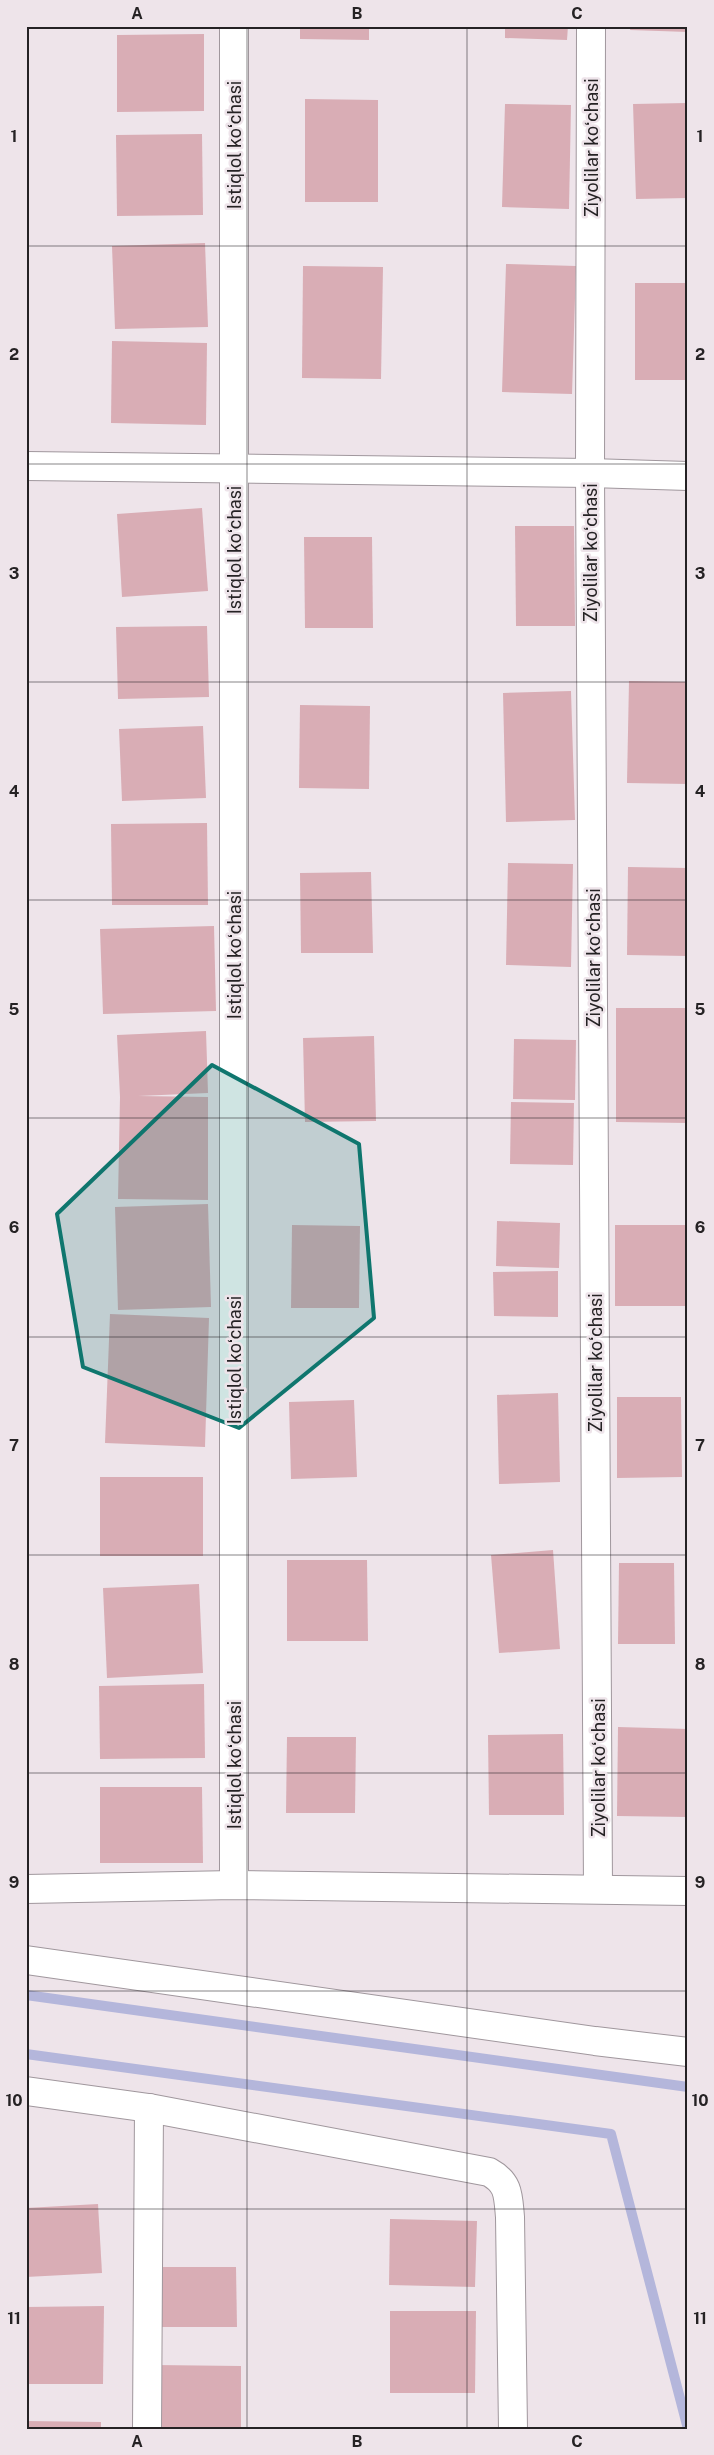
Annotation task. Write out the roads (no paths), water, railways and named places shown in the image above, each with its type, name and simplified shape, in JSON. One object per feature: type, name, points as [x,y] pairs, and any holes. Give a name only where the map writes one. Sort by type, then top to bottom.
[{"type":"street","name":"Istiqlol koʻchasi","points":[[234,26],[234,1884]]},
{"type":"street","name":"Ziyolilar koʻchasi","points":[[591,26],[590,473],[598,1889]]},
{"type":"street","points":[[26,466],[590,473],[688,476]]},
{"type":"street","points":[[26,1889],[234,1884],[688,1891]]},
{"type":"street","points":[[26,1960],[595,2041],[688,2052]]},
{"type":"street","points":[[26,2091],[148,2108],[488,2172],[501,2179],[508,2193],[510,2217],[513,2429]]},
{"type":"street","points":[[147,2429],[148,2108]]},
{"type":"waterway","points":[[26,1995],[688,2087]]},
{"type":"waterway","points":[[26,2054],[611,2134],[688,2429]]}]
